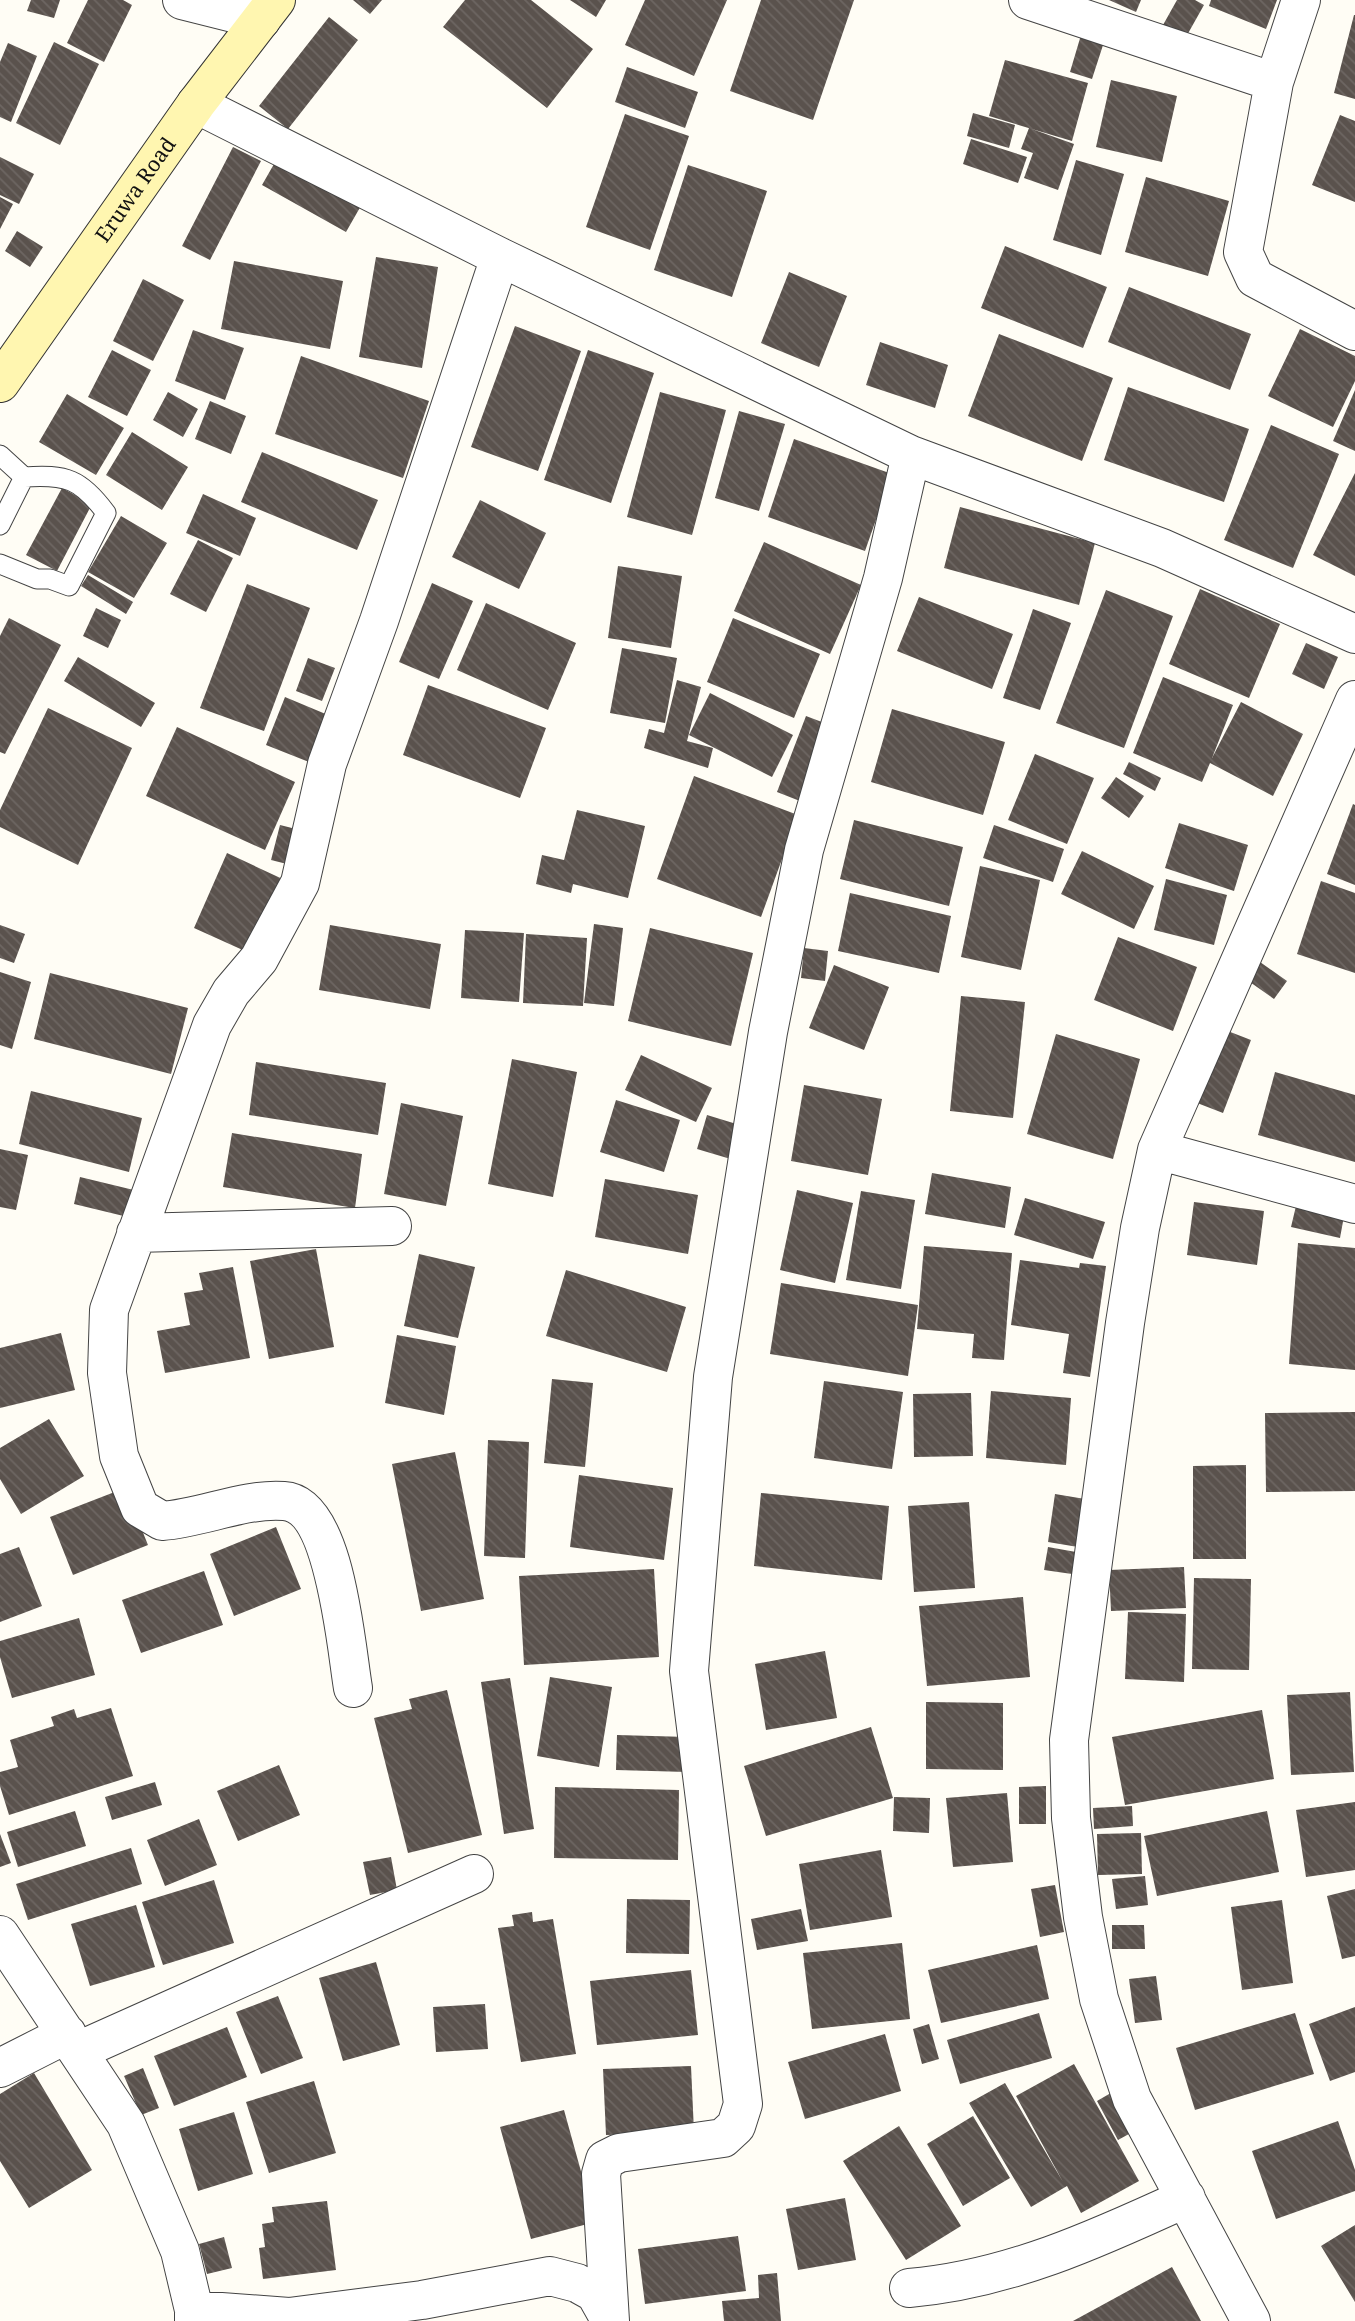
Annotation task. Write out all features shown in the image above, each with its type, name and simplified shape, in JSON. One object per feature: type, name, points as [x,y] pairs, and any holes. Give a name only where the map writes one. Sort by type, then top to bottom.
[{"type":"main road","name":"Eruwa Road","points":[[0,383],[196,103],[269,10]]},
{"type":"street","points":[[182,0],[269,10]]},
{"type":"street","points":[[1028,0],[1274,82]]},
{"type":"street","points":[[1301,0],[1274,82],[1243,252],[1247,267],[1255,278],[1273,290],[1355,331]]},
{"type":"street","points":[[196,103],[500,257],[911,455],[1162,548],[1355,634]]},
{"type":"street","points":[[353,1688],[329,1550],[317,1525],[304,1510],[288,1501],[265,1502],[162,1521],[140,1508],[131,1492],[119,1456],[106,1347],[109,1310],[212,1026],[231,992],[259,959],[300,883],[327,764],[379,621],[500,257]]},
{"type":"street","points":[[609,2318],[601,2174],[605,2160],[619,2152],[723,2138],[736,2126],[743,2104],[689,1671],[713,1377],[768,1032],[804,850],[883,578],[911,455]]},
{"type":"street","points":[[1251,2321],[1132,2099],[1099,1999],[1083,1917],[1074,1842],[1069,1740],[1125,1323],[1140,1228],[1157,1150],[1355,700]]},
{"type":"street","points":[[1157,1150],[1355,1204]]},
{"type":"street","points":[[136,1233],[392,1226]]},
{"type":"street","points":[[0,2068],[73,2043],[474,1874]]},
{"type":"street","points":[[0,1935],[126,2124],[180,2251],[194,2315],[289,2317],[422,2311],[550,2276],[577,2283],[595,2293],[609,2318]]},
{"type":"street","points":[[909,2288],[973,2280],[1029,2263],[1186,2198]]},
{"type":"lane","points":[[0,455],[24,477],[51,475],[88,488],[106,513],[69,586],[50,579],[37,579],[0,564]]},
{"type":"lane","points":[[0,525],[24,477]]},
{"type":"building","points":[[31,0],[60,0],[54,18],[27,11]]},
{"type":"building","points":[[88,0],[123,0],[132,5],[104,62],[67,43]]},
{"type":"building","points":[[353,0],[382,0],[370,14]]},
{"type":"building","points":[[465,0],[531,0],[593,49],[547,108],[443,27]]},
{"type":"building","points":[[570,0],[606,0],[596,17]]},
{"type":"building","points":[[645,0],[727,0],[694,76],[625,45]]},
{"type":"building","points":[[761,0],[854,0],[813,120],[730,91]]},
{"type":"building","points":[[1109,0],[1141,0],[1136,12]]},
{"type":"building","points":[[1177,0],[1195,0],[1204,5],[1186,37],[1163,25]]},
{"type":"building","points":[[1211,0],[1277,0],[1266,29],[1209,6]]},
{"type":"building","points":[[1355,15],[1355,99],[1334,93]]},
{"type":"building","points":[[329,17],[358,40],[288,129],[259,106]]},
{"type":"building","points":[[1081,35],[1104,42],[1092,79],[1070,72]]},
{"type":"building","points":[[54,42],[99,64],[60,145],[16,123]]},
{"type":"building","points":[[8,43],[37,56],[11,122],[0,117],[0,62]]},
{"type":"building","points":[[1005,60],[1088,83],[1072,141],[989,116]]},
{"type":"building","points":[[627,67],[698,92],[685,128],[615,102]]},
{"type":"building","points":[[1111,80],[1177,96],[1162,162],[1096,147]]},
{"type":"building","points":[[973,113],[1015,125],[1009,148],[967,136]]},
{"type":"building","points":[[625,114],[689,136],[650,250],[586,227]]},
{"type":"building","points":[[1340,115],[1355,121],[1355,202],[1312,185]]},
{"type":"building","points":[[1029,128],[1074,144],[1058,190],[1024,178],[1033,153],[1021,149]]},
{"type":"building","points":[[971,139],[1027,157],[1018,183],[963,164]]},
{"type":"building","points":[[233,147],[261,161],[210,260],[182,246]]},
{"type":"building","points":[[0,157],[34,174],[19,204],[0,195]]},
{"type":"building","points":[[278,157],[362,204],[346,232],[262,185]]},
{"type":"building","points":[[1076,160],[1124,174],[1101,255],[1053,240]]},
{"type":"building","points":[[688,165],[767,191],[732,297],[654,270]]},
{"type":"building","points":[[1146,177],[1229,201],[1208,276],[1125,252]]},
{"type":"building","points":[[0,197],[13,204],[0,229]]},
{"type":"building","points":[[17,231],[43,247],[30,267],[5,251]]},
{"type":"building","points":[[1005,246],[1107,287],[1083,348],[981,308]]},
{"type":"building","points":[[376,257],[438,267],[422,368],[359,357]]},
{"type":"building","points":[[234,261],[343,281],[330,349],[221,329]]},
{"type":"building","points":[[789,272],[847,296],[819,367],[761,343]]},
{"type":"building","points":[[143,279],[184,300],[153,361],[113,341]]},
{"type":"building","points":[[1129,287],[1251,334],[1230,390],[1108,342]]},
{"type":"building","points":[[515,326],[581,351],[538,471],[471,447]]},
{"type":"building","points":[[1300,329],[1355,356],[1355,381],[1333,427],[1268,396]]},
{"type":"building","points":[[193,330],[244,348],[225,400],[175,381]]},
{"type":"building","points":[[999,334],[1113,378],[1082,461],[968,416]]},
{"type":"building","points":[[880,342],[948,365],[935,408],[866,385]]},
{"type":"building","points":[[112,350],[151,370],[127,416],[88,397]]},
{"type":"building","points":[[588,350],[654,373],[611,503],[544,480]]},
{"type":"building","points":[[301,356],[429,401],[403,478],[275,434]]},
{"type":"building","points":[[1128,387],[1249,429],[1224,502],[1104,460]]},
{"type":"building","points":[[1355,390],[1355,451],[1333,441]]},
{"type":"building","points":[[168,392],[198,409],[183,437],[153,420]]},
{"type":"building","points":[[660,392],[726,410],[692,535],[627,517]]},
{"type":"building","points":[[67,394],[124,428],[96,475],[39,442]]},
{"type":"building","points":[[210,401],[246,416],[231,454],[195,439]]},
{"type":"building","points":[[739,411],[785,424],[759,511],[715,498]]},
{"type":"building","points":[[1271,425],[1339,454],[1293,568],[1224,540]]},
{"type":"building","points":[[132,432],[188,467],[162,510],[106,475]]},
{"type":"building","points":[[794,439],[892,474],[865,551],[768,517]]},
{"type":"building","points":[[262,452],[378,500],[357,550],[241,502]]},
{"type":"building","points":[[1355,473],[1355,576],[1313,555]]},
{"type":"building","points":[[62,488],[92,504],[57,571],[26,555]]},
{"type":"building","points":[[203,494],[256,518],[240,556],[186,533]]},
{"type":"building","points":[[480,500],[546,533],[519,589],[452,557]]},
{"type":"building","points":[[960,507],[1095,543],[1079,605],[944,568]]},
{"type":"building","points":[[121,516],[167,543],[134,598],[88,572]]},
{"type":"building","points":[[198,540],[233,558],[206,612],[170,594]]},
{"type":"building","points":[[764,542],[861,585],[830,654],[734,611]]},
{"type":"building","points":[[618,566],[682,576],[671,648],[608,638]]},
{"type":"building","points":[[88,575],[133,602],[126,614],[81,586]]},
{"type":"building","points":[[432,583],[473,601],[439,679],[399,662]]},
{"type":"building","points":[[247,584],[310,608],[264,731],[200,708]]},
{"type":"building","points":[[1200,589],[1280,624],[1249,698],[1169,664]]},
{"type":"building","points":[[1106,590],[1173,616],[1124,748],[1056,723]]},
{"type":"building","points":[[919,597],[1013,634],[992,689],[897,651]]},
{"type":"building","points":[[486,603],[576,643],[548,710],[457,670]]},
{"type":"building","points":[[96,608],[121,620],[108,648],[83,636]]},
{"type":"building","points":[[1033,609],[1071,623],[1040,710],[1003,698]]},
{"type":"building","points":[[9,618],[61,645],[5,754],[0,752],[0,636]]},
{"type":"building","points":[[733,618],[820,654],[794,718],[707,682]]},
{"type":"building","points":[[1306,643],[1338,657],[1324,689],[1292,674]]},
{"type":"building","points":[[622,648],[677,658],[665,723],[610,713]]},
{"type":"building","points":[[78,657],[155,703],[141,727],[64,681]]},
{"type":"building","points":[[308,658],[335,668],[322,701],[296,691]]},
{"type":"building","points":[[1163,677],[1233,705],[1212,758],[1241,702],[1303,734],[1273,796],[1210,763],[1202,782],[1133,753]]},
{"type":"building","points":[[677,680],[701,687],[687,741],[713,748],[708,768],[644,748],[649,729],[664,733]]},
{"type":"building","points":[[428,685],[546,728],[520,798],[403,755]]},
{"type":"building","points":[[710,693],[793,735],[772,777],[689,735]]},
{"type":"building","points":[[285,697],[328,715],[309,762],[266,745]]},
{"type":"building","points":[[48,708],[132,748],[78,865],[0,827],[0,810]]},
{"type":"building","points":[[892,709],[1005,742],[983,815],[871,782]]},
{"type":"building","points":[[806,716],[835,727],[805,803],[777,792]]},
{"type":"building","points":[[177,727],[295,782],[265,850],[146,796]]},
{"type":"building","points":[[1035,754],[1094,778],[1067,844],[1008,820]]},
{"type":"building","points":[[1129,762],[1161,778],[1155,791],[1123,774]]},
{"type":"building","points":[[694,776],[798,815],[761,917],[657,879]]},
{"type":"building","points":[[1116,777],[1144,796],[1129,818],[1101,798]]},
{"type":"building","points":[[1353,804],[1355,805],[1355,885],[1327,874]]},
{"type":"building","points":[[577,810],[645,826],[628,898],[573,884],[571,893],[536,884],[542,855],[564,860]]},
{"type":"building","points":[[854,820],[963,847],[949,906],[840,879]]},
{"type":"building","points":[[1179,823],[1248,845],[1234,891],[1165,868]]},
{"type":"building","points":[[280,825],[300,830],[291,865],[271,860]]},
{"type":"building","points":[[994,825],[1064,849],[1053,882],[983,858]]},
{"type":"building","points":[[1082,851],[1154,886],[1134,929],[1061,894]]},
{"type":"building","points":[[227,853],[289,882],[256,956],[194,928]]},
{"type":"building","points":[[980,866],[1040,880],[1021,970],[961,957]]},
{"type":"building","points":[[1166,879],[1227,895],[1214,945],[1154,930]]},
{"type":"building","points":[[1321,881],[1355,893],[1355,973],[1297,954]]},
{"type":"building","points":[[850,893],[951,916],[939,973],[838,951]]},
{"type":"building","points":[[594,924],[623,928],[614,1006],[584,1003]]},
{"type":"building","points":[[0,925],[25,934],[14,963],[0,958]]},
{"type":"building","points":[[330,925],[441,944],[430,1009],[319,990]]},
{"type":"building","points":[[650,928],[753,953],[731,1046],[628,1021]]},
{"type":"building","points":[[465,930],[524,933],[519,1002],[461,998]]},
{"type":"building","points":[[526,934],[587,938],[583,1006],[523,1003]]},
{"type":"building","points":[[1118,937],[1197,967],[1173,1031],[1094,1000]]},
{"type":"building","points":[[804,948],[828,951],[825,981],[801,978]]},
{"type":"building","points":[[1260,962],[1287,981],[1274,999],[1247,980]]},
{"type":"building","points":[[834,965],[889,987],[864,1050],[809,1028]]},
{"type":"building","points":[[0,972],[31,982],[12,1049],[0,1045]]},
{"type":"building","points":[[50,973],[188,1008],[171,1074],[34,1039]]},
{"type":"building","points":[[961,996],[1025,1002],[1013,1118],[950,1111]]},
{"type":"building","points":[[1220,1028],[1251,1040],[1223,1113],[1192,1101]]},
{"type":"building","points":[[1056,1034],[1140,1059],[1113,1159],[1027,1134]]},
{"type":"building","points":[[641,1055],[712,1088],[696,1122],[625,1090]]},
{"type":"building","points":[[512,1059],[577,1072],[553,1197],[488,1184]]},
{"type":"building","points":[[256,1062],[386,1083],[378,1135],[249,1115]]},
{"type":"building","points":[[1275,1072],[1355,1095],[1355,1162],[1258,1135]]},
{"type":"building","points":[[804,1085],[882,1099],[868,1175],[791,1161]]},
{"type":"building","points":[[31,1091],[142,1118],[129,1172],[19,1144]]},
{"type":"building","points":[[616,1100],[680,1120],[664,1172],[600,1152]]},
{"type":"building","points":[[401,1103],[463,1116],[446,1206],[384,1194]]},
{"type":"building","points":[[707,1115],[743,1126],[734,1160],[697,1149]]},
{"type":"building","points":[[232,1133],[362,1154],[355,1208],[223,1187]]},
{"type":"building","points":[[0,1149],[28,1155],[16,1210],[0,1207]]},
{"type":"building","points":[[932,1173],[1011,1187],[1005,1228],[925,1214]]},
{"type":"building","points":[[80,1177],[142,1192],[136,1219],[74,1204]]},
{"type":"building","points":[[605,1179],[698,1195],[688,1254],[595,1237]]},
{"type":"building","points":[[797,1190],[853,1203],[835,1283],[780,1270]]},
{"type":"building","points":[[861,1191],[915,1200],[901,1289],[846,1280]]},
{"type":"building","points":[[1025,1198],[1105,1222],[1093,1259],[1014,1235]]},
{"type":"building","points":[[1194,1202],[1264,1211],[1257,1265],[1187,1255]]},
{"type":"building","points":[[1296,1206],[1344,1216],[1340,1238],[1291,1227]]},
{"type":"building","points":[[1298,1243],[1355,1248],[1355,1370],[1289,1364]]},
{"type":"building","points":[[924,1246],[1012,1253],[1004,1360],[972,1358],[974,1334],[917,1329]]},
{"type":"building","points":[[316,1249],[334,1347],[269,1359],[250,1261]]},
{"type":"building","points":[[419,1254],[475,1267],[458,1338],[404,1326]]},
{"type":"building","points":[[1020,1260],[1079,1268],[1080,1263],[1106,1266],[1090,1377],[1063,1373],[1069,1334],[1011,1325]]},
{"type":"building","points":[[233,1267],[250,1358],[165,1373],[157,1331],[190,1325],[184,1293],[203,1290],[199,1273]]},
{"type":"building","points":[[566,1270],[686,1307],[667,1372],[546,1336]]},
{"type":"building","points":[[781,1283],[918,1305],[908,1376],[770,1354]]},
{"type":"building","points":[[61,1333],[75,1390],[0,1408],[0,1348]]},
{"type":"building","points":[[397,1335],[456,1346],[444,1415],[385,1403]]},
{"type":"building","points":[[552,1379],[593,1383],[585,1467],[544,1463]]},
{"type":"building","points":[[824,1381],[903,1392],[892,1469],[814,1458]]},
{"type":"building","points":[[991,1391],[1071,1398],[1066,1465],[986,1458]]},
{"type":"building","points":[[971,1393],[973,1456],[914,1457],[913,1394]]},
{"type":"building","points":[[1355,1412],[1355,1491],[1266,1492],[1265,1413]]},
{"type":"building","points":[[49,1419],[84,1476],[21,1514],[0,1479],[0,1448]]},
{"type":"building","points":[[488,1440],[529,1442],[525,1558],[484,1556]]},
{"type":"building","points":[[455,1452],[484,1599],[421,1611],[392,1464]]},
{"type":"building","points":[[1246,1465],[1246,1559],[1193,1559],[1193,1466]]},
{"type":"building","points":[[579,1475],[673,1488],[664,1560],[570,1547]]},
{"type":"building","points":[[125,1488],[148,1545],[73,1575],[50,1517]]},
{"type":"building","points":[[761,1493],[889,1506],[882,1580],[754,1566]]},
{"type":"building","points":[[1055,1494],[1085,1499],[1078,1547],[1048,1542]]},
{"type":"building","points":[[969,1502],[975,1588],[914,1592],[908,1506]]},
{"type":"building","points":[[276,1527],[301,1589],[234,1616],[210,1554]]},
{"type":"building","points":[[19,1547],[42,1606],[0,1622],[0,1554]]},
{"type":"building","points":[[1048,1547],[1076,1552],[1072,1574],[1044,1570]]},
{"type":"building","points":[[1184,1567],[1186,1608],[1111,1611],[1109,1570]]},
{"type":"building","points":[[654,1569],[659,1657],[524,1665],[519,1576]]},
{"type":"building","points":[[204,1571],[223,1625],[141,1653],[122,1600]]},
{"type":"building","points":[[1194,1578],[1251,1579],[1249,1670],[1192,1669]]},
{"type":"building","points":[[1023,1597],[1030,1677],[927,1686],[919,1606]]},
{"type":"building","points":[[1128,1612],[1186,1614],[1184,1682],[1125,1679]]},
{"type":"building","points":[[79,1618],[95,1675],[12,1698],[0,1657],[0,1641]]},
{"type":"building","points":[[825,1651],[837,1718],[766,1730],[755,1664]]},
{"type":"building","points":[[550,1677],[612,1687],[599,1767],[537,1756]]},
{"type":"building","points":[[510,1678],[534,1829],[504,1834],[481,1682]]},
{"type":"building","points":[[447,1690],[482,1835],[408,1853],[374,1718],[412,1709],[409,1699]]},
{"type":"building","points":[[1350,1692],[1354,1772],[1291,1775],[1287,1695]]},
{"type":"building","points":[[926,1702],[1003,1703],[1003,1770],[926,1769]]},
{"type":"building","points":[[111,1708],[133,1776],[9,1815],[0,1786],[0,1772],[18,1767],[10,1740],[54,1726],[51,1717],[74,1709],[77,1718]]},
{"type":"building","points":[[1262,1710],[1274,1779],[1125,1805],[1112,1737]]},
{"type":"building","points":[[871,1727],[893,1798],[766,1836],[744,1766]]},
{"type":"building","points":[[617,1735],[688,1737],[687,1772],[616,1770]]},
{"type":"building","points":[[279,1765],[300,1815],[238,1841],[217,1791]]},
{"type":"building","points":[[155,1782],[162,1805],[112,1820],[105,1797]]},
{"type":"building","points":[[1046,1786],[1046,1824],[1019,1824],[1019,1787]]},
{"type":"building","points":[[555,1787],[679,1790],[678,1860],[554,1858]]},
{"type":"building","points":[[1007,1793],[1013,1862],[953,1867],[946,1798]]},
{"type":"building","points":[[894,1797],[930,1798],[929,1833],[893,1831]]},
{"type":"building","points":[[1355,1802],[1355,1870],[1306,1877],[1296,1810]]},
{"type":"building","points":[[1132,1806],[1133,1826],[1094,1829],[1093,1808]]},
{"type":"building","points":[[75,1811],[86,1846],[18,1867],[7,1832]]},
{"type":"building","points":[[1267,1811],[1279,1872],[1157,1896],[1144,1836]]},
{"type":"building","points":[[199,1819],[217,1865],[165,1886],[147,1840]]},
{"type":"building","points":[[1141,1833],[1142,1874],[1098,1875],[1097,1834]]},
{"type":"building","points":[[0,1834],[11,1863],[0,1867]]},
{"type":"building","points":[[131,1848],[142,1884],[28,1920],[16,1884]]},
{"type":"building","points":[[881,1850],[892,1917],[810,1930],[799,1864]]},
{"type":"building","points":[[391,1857],[397,1890],[370,1895],[363,1862]]},
{"type":"building","points":[[1145,1876],[1148,1905],[1116,1909],[1112,1879]]},
{"type":"building","points":[[214,1880],[234,1943],[163,1965],[142,1902]]},
{"type":"building","points":[[1055,1885],[1064,1932],[1040,1937],[1031,1889]]},
{"type":"building","points":[[1355,1889],[1355,1956],[1342,1959],[1327,1896]]},
{"type":"building","points":[[627,1899],[690,1900],[689,1954],[626,1953]]},
{"type":"building","points":[[1282,1900],[1293,1983],[1242,1990],[1231,1907]]},
{"type":"building","points":[[136,1905],[155,1967],[90,1986],[71,1924]]},
{"type":"building","points":[[801,1909],[808,1941],[757,1950],[751,1919]]},
{"type":"building","points":[[532,1912],[533,1922],[553,1919],[576,2054],[521,2062],[498,1928],[514,1926],[512,1915]]},
{"type":"building","points":[[1112,1925],[1144,1925],[1145,1949],[1112,1949]]},
{"type":"building","points":[[902,1943],[910,2019],[812,2029],[803,1953]]},
{"type":"building","points":[[1037,1945],[1049,1999],[941,2023],[928,1970]]},
{"type":"building","points":[[376,1962],[400,2045],[343,2061],[319,1978]]},
{"type":"building","points":[[691,1970],[698,2035],[597,2045],[590,1981]]},
{"type":"building","points":[[1156,1976],[1162,2020],[1135,2023],[1129,1979]]},
{"type":"building","points":[[278,1996],[303,2058],[261,2074],[236,2012]]},
{"type":"building","points":[[485,2004],[488,2049],[436,2052],[433,2007]]},
{"type":"building","points":[[1355,2007],[1355,2072],[1330,2081],[1309,2024]]},
{"type":"building","points":[[1039,2013],[1052,2058],[960,2084],[947,2040]]},
{"type":"building","points":[[1295,2013],[1314,2074],[1195,2110],[1176,2048]]},
{"type":"building","points":[[929,2024],[939,2059],[922,2064],[913,2029]]},
{"type":"building","points":[[227,2027],[247,2077],[174,2106],[154,2056]]},
{"type":"building","points":[[885,2034],[901,2091],[805,2119],[788,2062]]},
{"type":"building","points":[[1074,2064],[1139,2181],[1081,2213],[1067,2186],[1031,2207],[969,2103],[1005,2083],[1063,2182],[1016,2096]]},
{"type":"building","points":[[691,2066],[694,2132],[606,2135],[603,2069]]},
{"type":"building","points":[[143,2068],[159,2108],[141,2115],[124,2076]]},
{"type":"building","points":[[34,2073],[92,2170],[29,2208],[0,2161],[0,2094]]},
{"type":"building","points":[[314,2081],[336,2153],[269,2173],[246,2102]]},
{"type":"building","points":[[1116,2090],[1138,2129],[1118,2140],[1097,2101]]},
{"type":"building","points":[[564,2110],[595,2222],[531,2239],[500,2127]]},
{"type":"building","points":[[234,2112],[253,2174],[198,2191],[179,2129]]},
{"type":"building","points":[[973,2116],[1010,2178],[963,2206],[927,2144]]},
{"type":"building","points":[[1338,2121],[1355,2170],[1355,2191],[1276,2219],[1252,2151]]},
{"type":"building","points":[[899,2126],[961,2226],[906,2260],[843,2161]]},
{"type":"building","points":[[845,2198],[856,2260],[798,2270],[786,2209]]},
{"type":"building","points":[[327,2201],[336,2270],[263,2279],[259,2248],[265,2247],[262,2224],[274,2222],[272,2207]]},
{"type":"building","points":[[1355,2225],[1355,2302],[1321,2246]]},
{"type":"building","points":[[738,2236],[746,2291],[645,2304],[638,2249]]},
{"type":"building","points":[[224,2237],[232,2268],[207,2274],[199,2244]]},
{"type":"building","points":[[1172,2267],[1201,2321],[1073,2321]]},
{"type":"building","points":[[777,2273],[781,2321],[724,2321],[722,2301],[759,2298],[758,2275]]}]
